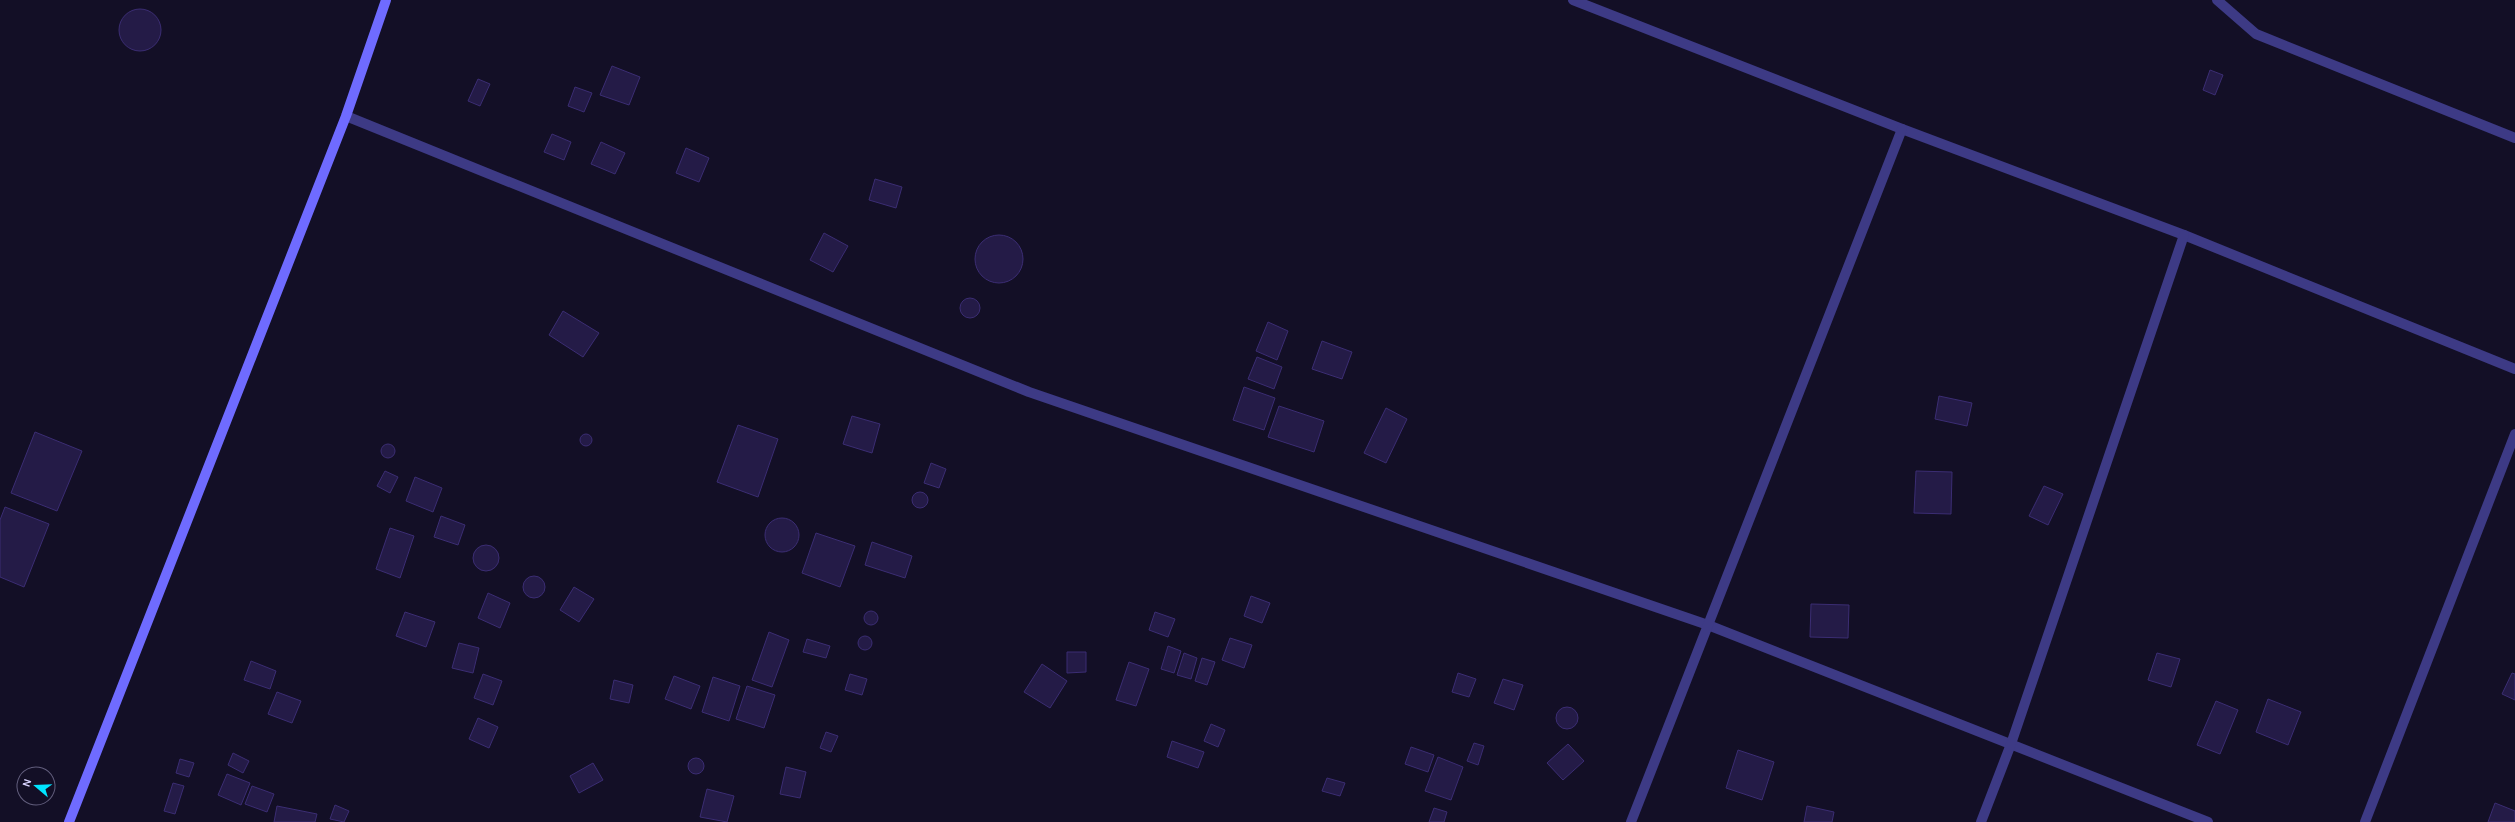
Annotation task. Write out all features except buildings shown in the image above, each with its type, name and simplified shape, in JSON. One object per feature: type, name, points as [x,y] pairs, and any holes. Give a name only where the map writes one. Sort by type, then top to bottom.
[{"type":"street","points":[[69,822],[346,116],[386,0]]},
{"type":"street","points":[[1573,0],[1902,129],[2184,235],[2515,369]]},
{"type":"street","points":[[2217,0],[2256,34],[2515,138]]},
{"type":"street","points":[[346,116],[1029,392],[1708,625],[2208,822]]},
{"type":"street","points":[[1631,822],[1902,129]]},
{"type":"street","points":[[1981,822],[2011,744],[2184,235]]},
{"type":"street","points":[[2365,822],[2515,434]]}]
